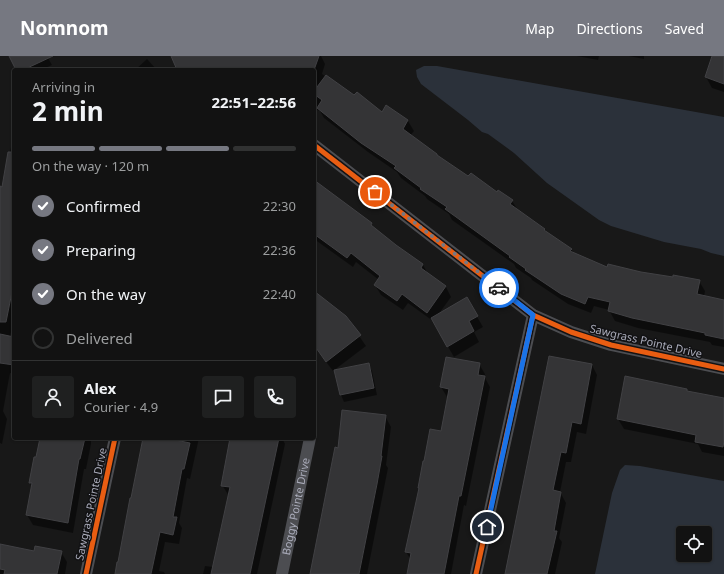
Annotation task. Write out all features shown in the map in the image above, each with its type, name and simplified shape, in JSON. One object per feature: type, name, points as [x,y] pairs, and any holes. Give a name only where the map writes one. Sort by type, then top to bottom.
[{"type":"street","name":"Sawgrass Pointe Drive","points":[[316,147],[533,315],[571,332],[611,345],[724,369]]},
{"type":"street","points":[[476,574],[533,315]]},
{"type":"street","name":"Sawgrass Pointe Drive","points":[[86,574],[115,440]]},
{"type":"street","name":"Boggy Pointe Drive","points":[[282,574],[310,440]]},
{"type":"shaded area","points":[[424,66],[437,66],[724,117],[724,256],[701,249],[664,242],[611,226],[599,220],[547,183],[514,153],[488,134],[482,132],[421,84],[417,77],[416,70]]},
{"type":"shaded area","points":[[625,465],[640,466],[724,481],[724,574],[595,574],[612,493],[620,470]]},
{"type":"building","points":[[9,56],[53,56],[27,68],[15,68]]},
{"type":"building","points":[[171,56],[319,56],[315,68],[176,68]]},
{"type":"building","points":[[712,56],[724,56],[724,84],[705,77]]},
{"type":"building","points":[[326,75],[354,95],[357,92],[382,112],[386,105],[408,120],[403,129],[468,176],[471,173],[497,192],[498,190],[513,200],[510,204],[572,249],[570,251],[607,267],[608,264],[641,272],[673,277],[673,275],[700,280],[697,294],[724,300],[724,339],[705,335],[705,333],[632,318],[608,311],[610,302],[588,297],[585,304],[561,294],[525,270],[526,269],[509,257],[510,256],[445,209],[447,207],[420,189],[421,188],[394,168],[396,166],[361,143],[317,108],[322,100],[316,96],[316,88]]},
{"type":"building","points":[[8,152],[12,152],[12,292],[6,322],[0,322],[0,186],[2,187]]},
{"type":"building","points":[[316,181],[372,223],[371,225],[396,245],[423,264],[421,268],[446,286],[427,313],[402,294],[397,301],[374,285],[380,276],[351,253],[347,258],[316,235]]},
{"type":"building","points":[[316,293],[346,316],[361,335],[326,362],[316,348]]},
{"type":"building","points":[[467,297],[478,316],[469,321],[474,331],[447,347],[431,318]]},
{"type":"building","points":[[0,334],[12,337],[12,365],[0,363]]},
{"type":"building","points":[[549,356],[592,364],[581,424],[572,422],[566,453],[561,452],[553,490],[561,492],[554,531],[557,531],[547,574],[505,574]]},
{"type":"building","points":[[446,357],[480,363],[478,375],[485,376],[444,574],[407,574],[411,553],[405,552],[430,429],[441,431],[449,389],[440,387]]},
{"type":"building","points":[[369,363],[374,388],[340,395],[334,370]]},
{"type":"building","points":[[625,376],[724,398],[723,447],[695,442],[696,435],[617,419]]},
{"type":"building","points":[[342,410],[386,415],[382,456],[377,484],[359,574],[310,574],[335,447],[338,448]]},
{"type":"building","points":[[40,440],[85,440],[79,459],[68,523],[26,515],[32,483],[29,483],[34,457],[36,457]]},
{"type":"building","points":[[143,440],[176,440],[190,443],[184,469],[182,469],[173,517],[177,517],[173,535],[160,532],[151,574],[115,574]]},
{"type":"building","points":[[230,440],[279,440],[250,574],[211,574],[230,487],[221,486]]},
{"type":"building","points":[[0,544],[34,551],[35,546],[62,551],[57,574],[4,574],[5,570],[0,569]]},
{"type":"cycle path","points":[[316,147],[533,315],[571,332],[611,345],[724,369]]},
{"type":"cycle path","points":[[476,574],[533,315]]},
{"type":"cycle path","points":[[86,574],[115,440]]},
{"type":"way so far","points":[[375,192],[499,288]]},
{"type":"route","points":[[487,527],[533,315],[499,288]]}]
